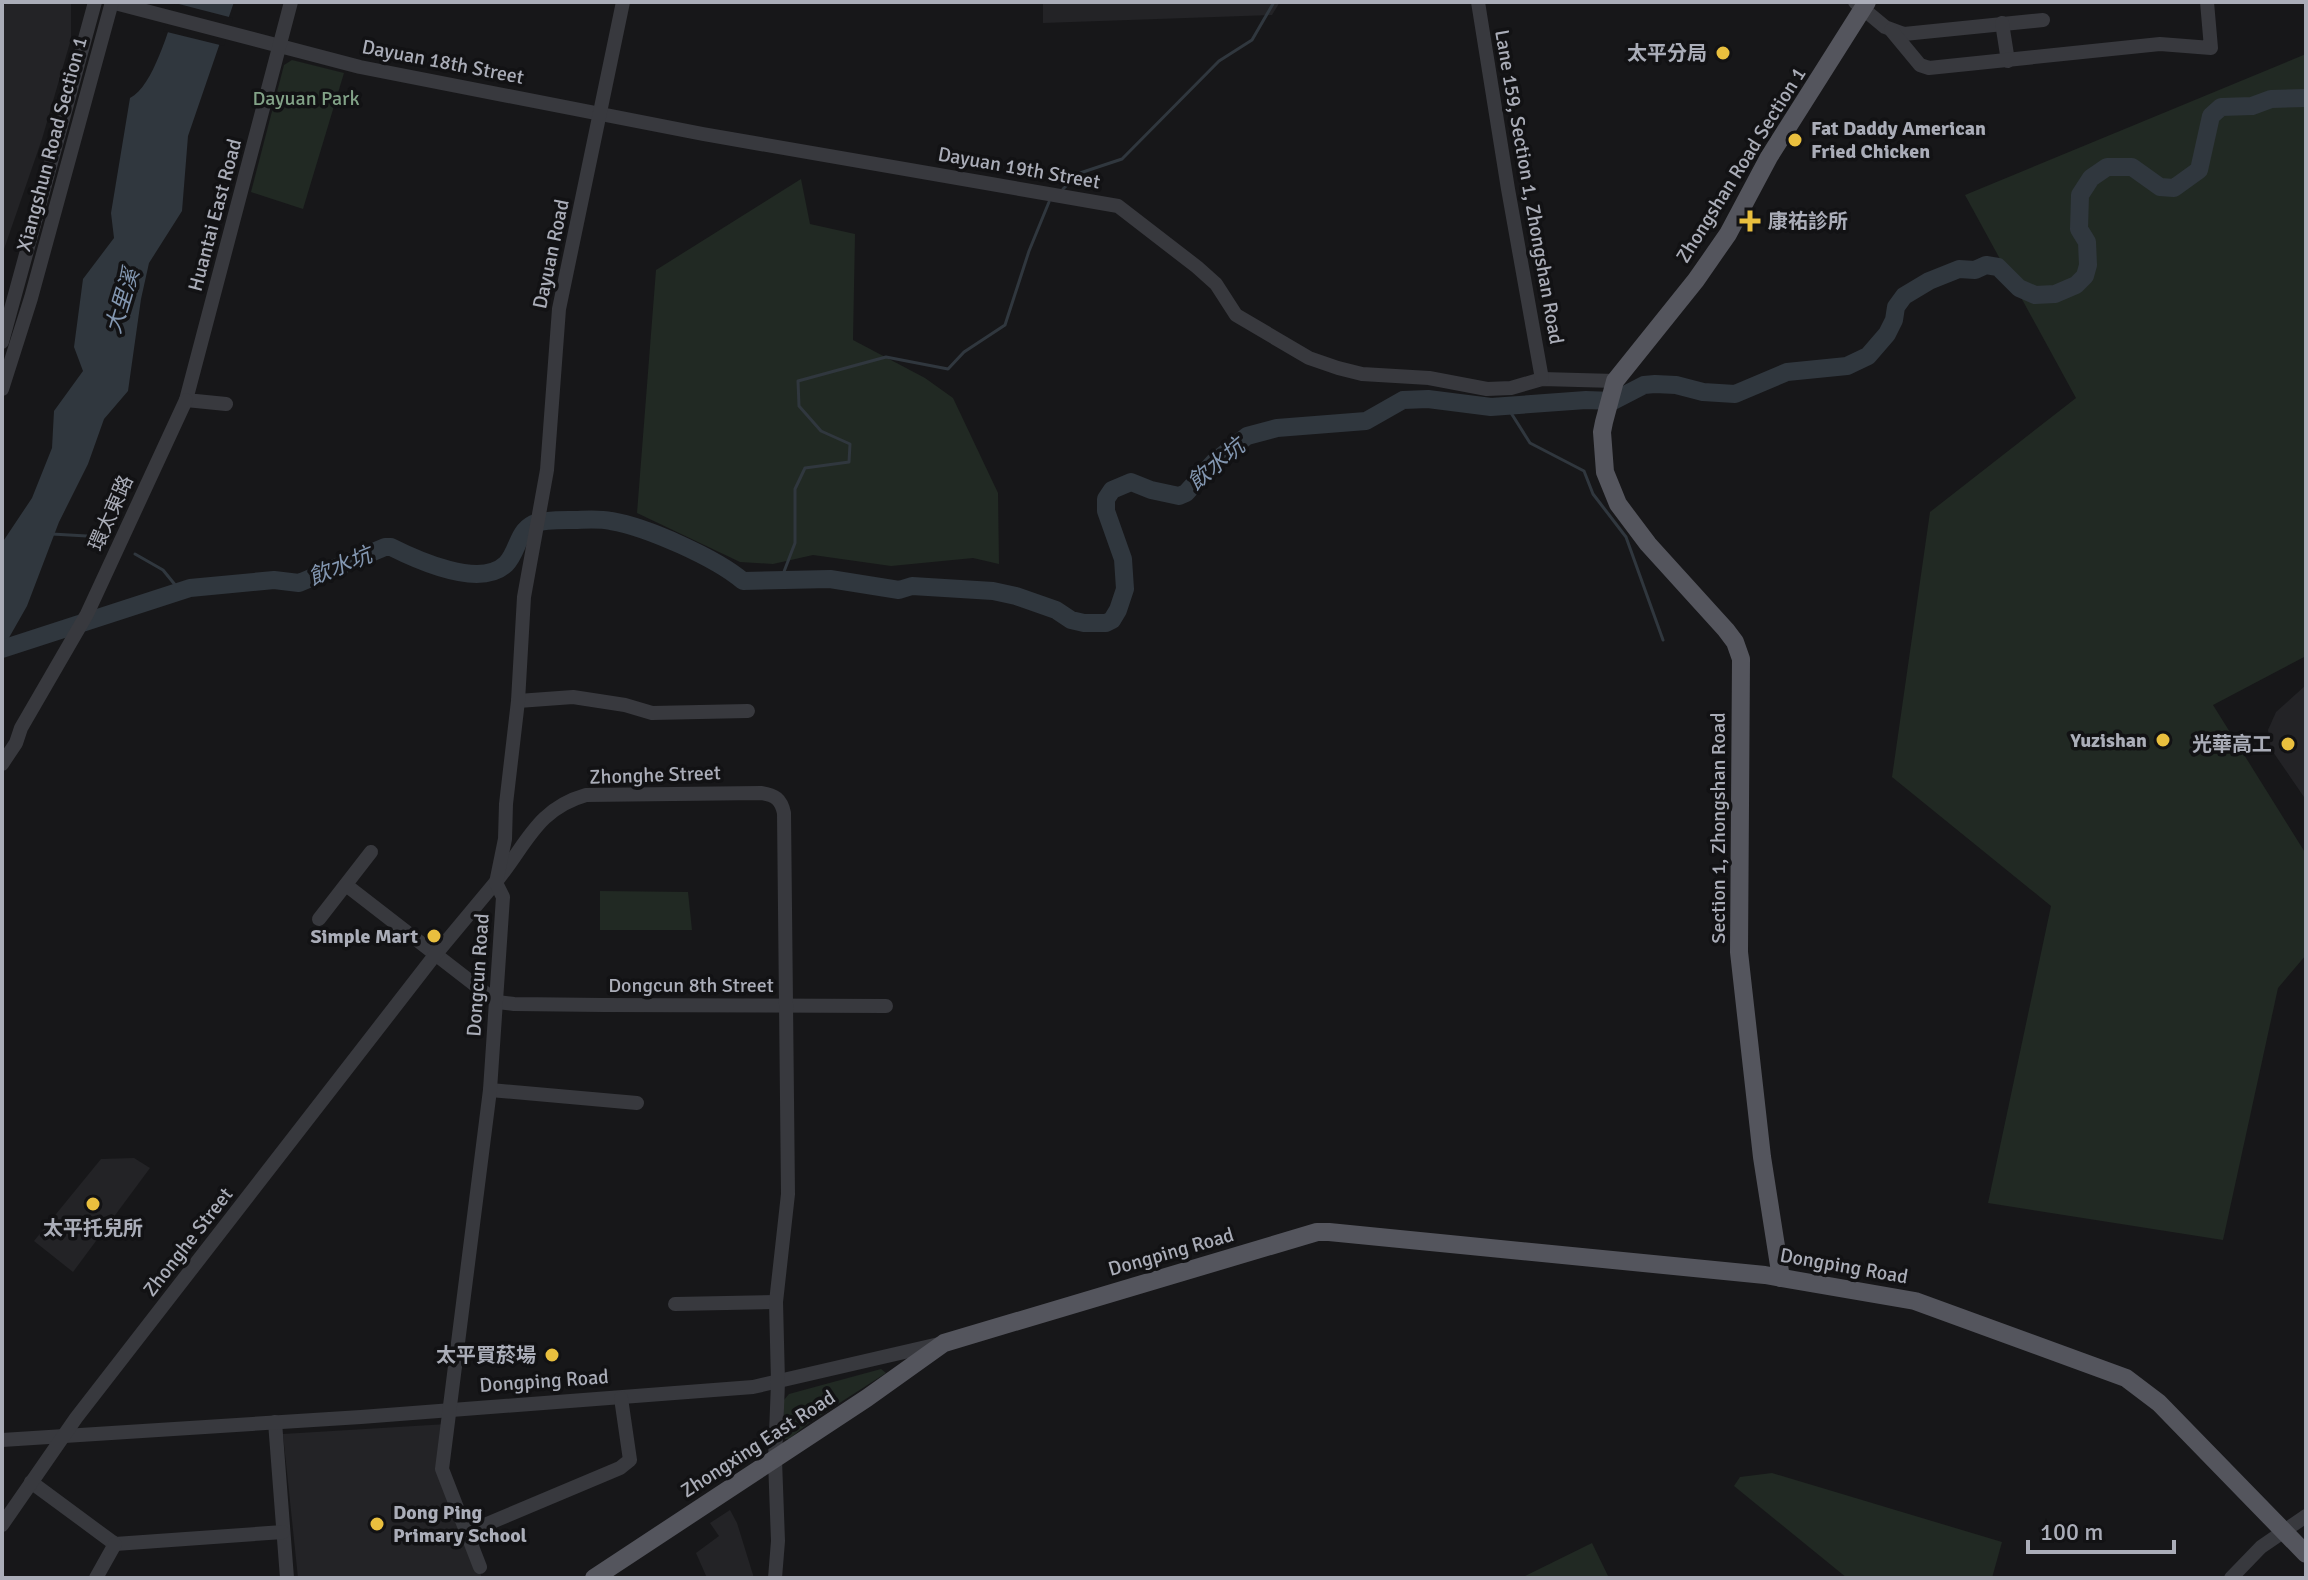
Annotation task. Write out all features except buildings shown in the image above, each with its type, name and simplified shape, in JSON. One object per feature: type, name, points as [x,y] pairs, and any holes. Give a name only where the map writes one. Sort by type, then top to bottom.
[{"type":"main road","name":"Zhongshan Road Section 1","points":[[1615,382],[1696,280],[1728,234],[1769,157],[1862,5]]},
{"type":"main road","name":"Section 1, Zhongshan Road","points":[[1615,382],[1602,432],[1605,472],[1618,504],[1648,544],[1726,630],[1735,642],[1741,659],[1739,952],[1762,1157],[1781,1278]]},
{"type":"main road","name":"Dongping Road","points":[[944,1343],[1317,1232],[1343,1232],[1781,1278],[1915,1301],[2126,1378],[2159,1403],[2306,1554]]},
{"type":"main road","name":"Zhongxing East Road","points":[[594,1578],[775,1460],[944,1343]]},
{"type":"street","name":"Xiangshun Road Section 1","points":[[2,342],[95,2]]},
{"type":"street","name":"Xiangshun Road Section 1","points":[[2,389],[31,298],[111,2]]},
{"type":"street","name":"Dayuan 18th Street","points":[[111,2],[360,67],[600,113]]},
{"type":"street","name":"Huantai East Road","points":[[186,400],[291,2]]},
{"type":"street","name":"Dayuan Road","points":[[532,544],[547,470],[559,309],[623,2]]},
{"type":"street","name":"Lane 159, Section 1, Zhongshan Road","points":[[1478,2],[1542,379]]},
{"type":"street","points":[[1862,5],[1891,30],[1920,65],[1929,68],[2160,44],[2211,48],[2207,2]]},
{"type":"street","points":[[1891,30],[1904,34],[2043,20]]},
{"type":"street","points":[[2002,23],[2008,61]]},
{"type":"street","name":"Dayuan 19th Street","points":[[600,113],[703,134],[1118,206],[1216,284],[1236,315],[1309,358],[1362,374],[1429,378],[1487,389],[1511,388],[1542,379],[1615,382]]},
{"type":"street","points":[[186,400],[226,404]]},
{"type":"street","name":"環太東路","points":[[2,764],[87,614],[186,400]]},
{"type":"street","name":"Dongcun Road","points":[[480,1567],[442,1469],[490,1090],[503,897],[496,883],[505,839],[524,597],[532,544]]},
{"type":"street","points":[[518,701],[573,697],[625,705],[652,713],[748,711]]},
{"type":"street","name":"Zhonghe Street","points":[[2,1525],[63,1436],[435,955],[496,883],[545,815],[566,801],[586,795],[761,793],[776,796],[784,813],[788,1203],[776,1302],[778,1541],[775,1578]]},
{"type":"street","points":[[319,919],[371,852]]},
{"type":"street","points":[[346,885],[497,1002]]},
{"type":"street","name":"Dongcun 8th Street","points":[[497,1002],[886,1006]]},
{"type":"street","points":[[490,1090],[637,1103]]},
{"type":"street","points":[[675,1304],[776,1302]]},
{"type":"street","name":"Dongping Road","points":[[2,1440],[448,1411],[753,1387],[944,1343]]},
{"type":"street","points":[[468,1532],[620,1468],[630,1460],[621,1398]]},
{"type":"street","points":[[275,1422],[287,1578]]},
{"type":"street","points":[[31,1482],[115,1544],[283,1532]]},
{"type":"street","points":[[2231,1578],[2261,1547],[2306,1516]]},
{"type":"street","points":[[96,1578],[115,1544]]},
{"type":"shaded area","points":[[15,2],[71,2],[71,39],[42,139],[2,255],[2,5]]},
{"type":"shaded area","points":[[1043,2],[1280,2],[1272,15],[1043,23]]},
{"type":"shaded area","name":"光華高工","points":[[2306,685],[2306,800],[2271,749],[2268,730],[2276,712]]},
{"type":"shaded area","name":"太平托兒所","points":[[134,1158],[150,1168],[73,1272],[34,1241],[101,1159]]},
{"type":"shaded area","name":"Dong Ping Primary School","points":[[447,1424],[443,1470],[482,1578],[298,1578],[283,1434]]},
{"type":"shaded area","points":[[730,1510],[754,1578],[707,1578],[696,1553],[719,1536],[710,1523]]},
{"type":"green space","points":[[2306,54],[2306,656],[2213,705],[2306,854],[2306,955],[2278,988],[2223,1240],[1988,1203],[2051,906],[1892,777],[1930,512],[2076,398],[1965,195]]},
{"type":"green space","name":"Dayuan Park","points":[[292,60],[344,73],[303,209],[251,192],[284,65]]},
{"type":"green space","points":[[801,179],[810,224],[855,234],[853,340],[925,378],[953,398],[998,493],[999,564],[973,558],[891,566],[813,555],[773,564],[740,562],[637,513],[656,270]]},
{"type":"green space","points":[[600,891],[688,892],[692,930],[600,930]]},
{"type":"green space","points":[[881,1369],[886,1373],[789,1439],[784,1439],[784,1400],[789,1394]]},
{"type":"green space","points":[[1772,1473],[2002,1542],[1992,1578],[1847,1578],[1734,1486],[1740,1477]]},
{"type":"green space","points":[[1592,1543],[1609,1578],[1521,1578]]},
{"type":"water","name":"大里溪","points":[[179,2],[234,2],[188,136],[182,211],[149,263],[128,391],[104,419],[27,606],[2,650],[2,543],[32,498],[52,448],[54,411],[83,371],[74,347],[83,279],[114,238],[111,213],[130,98],[139,91],[153,69]]},
{"type":"pier","points":[[175,3],[233,18],[224,46],[163,31]]},
{"type":"waterway","points":[[1063,189],[1080,173],[1122,159],[1219,61],[1252,40],[1274,2]]},
{"type":"waterway","name":"飲水坑","points":[[2,649],[190,588],[274,580],[299,583],[385,547],[448,570],[481,574],[495,571],[506,564],[521,537],[533,524],[596,519],[626,524],[699,553],[743,581],[830,579],[899,590],[912,586],[993,591],[1056,610],[1071,620],[1106,623],[1118,610],[1125,589],[1123,559],[1106,511],[1106,499],[1112,490],[1131,482],[1179,496],[1247,436],[1277,428],[1366,421],[1403,400],[1428,399],[1491,407],[1613,401],[1644,385],[1655,384],[1735,394],[1787,372],[1847,366],[1868,356],[1887,334],[1896,307],[1904,296],[1929,281],[1959,269],[1975,270],[1986,265],[1998,267],[2019,288],[2035,295],[2055,294],[2076,285],[2085,276],[2088,265],[2087,242],[2079,229],[2080,195],[2091,178],[2107,167],[2132,167],[2160,187],[2174,188],[2199,170],[2211,116],[2221,107],[2252,106],[2271,99],[2306,98]]},
{"type":"waterway","points":[[780,582],[795,543],[795,489],[805,468],[849,462],[850,444],[821,431],[799,406],[798,381],[886,357],[948,369],[964,352],[1005,325],[1049,202]]},
{"type":"waterway","points":[[1506,405],[1530,443],[1584,471],[1593,494],[1626,537],[1663,640]]},
{"type":"waterway","points":[[52,534],[104,537]]},
{"type":"waterway","points":[[135,554],[163,570],[181,592]]},
{"type":"place","name":"太平分局","points":[[1723,53]]},
{"type":"place","name":"Fat Daddy American Fried Chicken","points":[[1795,140]]},
{"type":"place","name":"康祐診所","points":[[1750,221]]},
{"type":"place","name":"Yuzishan","points":[[2163,740]]},
{"type":"place","name":"光華高工","points":[[2288,744]]},
{"type":"place","name":"Simple Mart","points":[[434,936]]},
{"type":"place","name":"太平托兒所","points":[[93,1204]]},
{"type":"place","name":"太平買菸場","points":[[552,1355]]},
{"type":"place","name":"Dong Ping Primary School","points":[[377,1524]]}]
